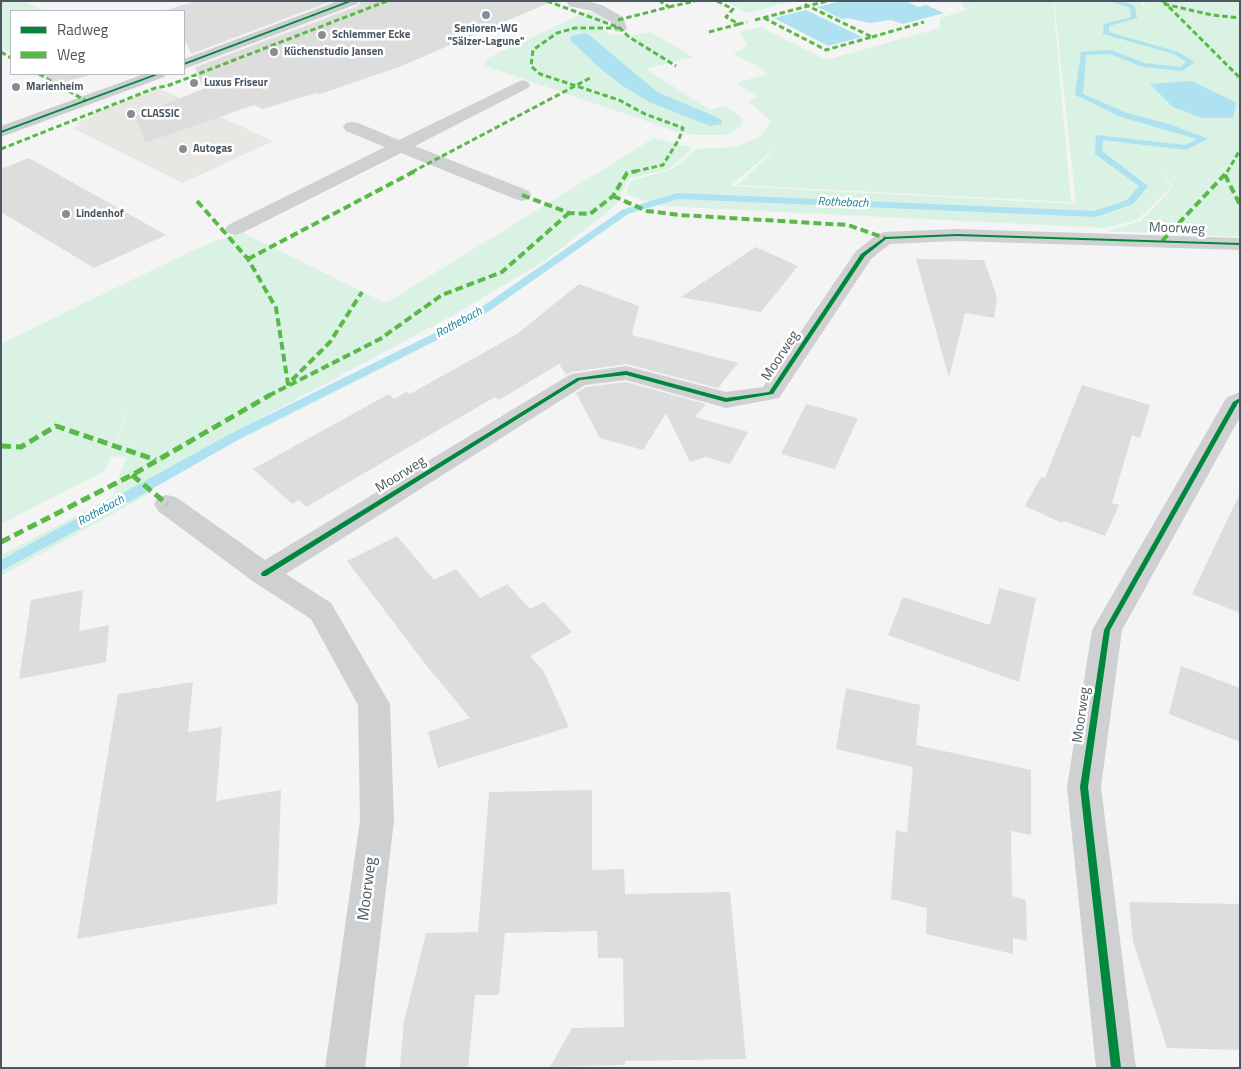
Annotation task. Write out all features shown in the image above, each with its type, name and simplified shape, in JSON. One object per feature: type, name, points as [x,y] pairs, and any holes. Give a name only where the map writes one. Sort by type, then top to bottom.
[{"type":"main road","points":[[185,64],[352,1]]},
{"type":"main road","points":[[1,132],[155,75]]},
{"type":"street","points":[[574,2],[597,8],[618,20],[620,28]]},
{"type":"street","points":[[235,229],[522,86]]},
{"type":"street","points":[[352,127],[522,195]]},
{"type":"street","name":"Moorweg","points":[[264,574],[579,379],[626,373],[726,400],[771,393],[863,255],[885,238],[957,235],[1240,244]]},
{"type":"street","name":"Moorweg","points":[[1116,1068],[1084,786],[1107,630],[1236,402],[1240,400]]},
{"type":"street","name":"Moorweg","points":[[167,504],[264,574],[321,611],[374,704],[377,820],[345,1068]]},
{"type":"shaded area","points":[[158,88],[273,141],[183,183],[73,128],[80,125],[76,123],[94,116],[91,114]]},
{"type":"green space","points":[[1,1],[24,1],[41,10],[10,10],[10,52],[1,47]]},
{"type":"green space","points":[[725,1],[788,1],[790,2],[748,13]]},
{"type":"green space","points":[[958,1],[1053,1],[1071,202],[738,185],[781,143],[730,186],[1076,204],[1054,1],[1141,1],[1147,12],[1143,1],[1240,1],[1240,237],[1107,231],[1141,221],[1173,187],[1157,167],[1171,187],[1137,220],[1106,228],[662,206],[625,194],[631,181],[673,169],[696,149],[735,147],[761,136],[771,121],[748,101],[758,97],[736,83],[767,74],[755,65],[733,54],[748,46],[739,32],[760,27],[826,60],[940,28],[940,18],[982,5],[968,9],[963,7],[963,3]]},
{"type":"green space","points":[[586,12],[593,12],[607,19],[602,24],[601,29],[609,34],[627,36],[651,32],[693,57],[646,69],[710,110],[725,106],[743,119],[742,126],[726,135],[696,135],[675,131],[485,66],[488,58]]},
{"type":"green space","points":[[654,138],[693,148],[670,168],[629,179],[615,206],[546,260],[457,313],[140,483],[150,493],[1,576],[1,555],[112,497],[139,421],[125,458],[112,456],[140,373],[106,470],[1,524],[1,344],[181,256],[212,242],[243,233],[386,303]]},
{"type":"water","points":[[841,1],[906,1],[918,7],[926,5],[944,13],[903,24],[891,20],[870,23],[848,18],[842,19],[817,7]]},
{"type":"water","points":[[806,10],[862,37],[828,46],[774,18]]},
{"type":"water","points":[[585,33],[657,92],[721,119],[722,124],[710,126],[649,102],[626,88],[603,71],[570,40],[571,36]]},
{"type":"water","points":[[1191,81],[1236,102],[1233,118],[1202,118],[1173,107],[1150,84]]},
{"type":"building","points":[[196,1],[332,1],[191,54],[187,43],[185,44],[185,10],[166,10]]},
{"type":"building","points":[[361,1],[553,1],[399,67],[320,94],[316,93],[263,109],[254,105],[145,143],[135,116],[203,89],[195,67],[358,6]]},
{"type":"building","points":[[45,75],[89,75],[48,88]]},
{"type":"building","name":"Lindenhof","points":[[29,158],[166,235],[94,268],[1,212],[1,169]]},
{"type":"building","points":[[756,247],[798,266],[761,312],[681,297]]},
{"type":"building","points":[[916,259],[984,260],[997,297],[994,318],[965,313],[949,378]]},
{"type":"building","points":[[579,284],[639,306],[632,335],[738,363],[718,388],[626,364],[571,372],[566,375],[559,364],[499,400],[495,397],[306,507],[299,500],[292,504],[253,469],[389,394],[394,399],[406,392],[410,394],[517,334]]},
{"type":"building","points":[[626,382],[706,404],[695,417],[748,432],[730,464],[706,457],[690,462],[666,413],[643,450],[600,438],[576,393],[586,387]]},
{"type":"building","points":[[1082,385],[1150,405],[1140,438],[1132,435],[1112,503],[1119,505],[1105,536],[1064,521],[1062,523],[1025,506],[1041,477],[1045,478]]},
{"type":"building","points":[[806,404],[858,418],[835,469],[781,454]]},
{"type":"building","points":[[1240,493],[1240,613],[1192,594]]},
{"type":"building","points":[[397,536],[434,580],[456,569],[480,598],[507,584],[530,609],[544,602],[572,632],[530,656],[544,672],[569,727],[438,768],[428,732],[470,718],[426,665],[347,561]]},
{"type":"building","points":[[999,588],[1036,598],[1019,682],[888,635],[903,597],[990,625]]},
{"type":"building","points":[[83,590],[79,631],[109,625],[106,662],[19,679],[31,600]]},
{"type":"building","points":[[1181,666],[1240,688],[1240,742],[1169,714]]},
{"type":"building","points":[[193,682],[188,732],[222,727],[216,801],[281,790],[277,904],[77,939],[118,694]]},
{"type":"building","points":[[846,688],[920,705],[916,745],[1031,770],[1031,835],[1011,831],[1012,896],[1026,900],[1027,941],[1013,938],[1013,954],[926,934],[927,908],[891,899],[896,830],[907,833],[913,767],[836,749]]},
{"type":"building","points":[[592,790],[592,870],[624,869],[625,894],[730,892],[746,1059],[625,1061],[625,1065],[550,1067],[572,1028],[624,1027],[623,958],[598,958],[597,931],[505,933],[499,995],[475,995],[468,1068],[400,1067],[404,1021],[426,933],[478,932],[489,792]]},
{"type":"building","points":[[1129,902],[1240,904],[1240,1050],[1167,1048],[1133,941]]},
{"type":"waterway","name":"Rothebach","points":[[1,566],[234,437],[471,319],[625,212],[677,196],[1096,214],[1130,202],[1144,186],[1098,152],[1099,137],[1186,148],[1204,139],[1124,115],[1079,95],[1083,53],[1111,52],[1143,65],[1182,69],[1191,62],[1176,53],[1105,33],[1106,25],[1134,18],[1133,7],[1113,1]]},
{"type":"marked path","points":[[1,149],[155,88],[167,86],[387,1]]},
{"type":"marked path","points":[[547,1],[620,28],[629,37],[676,66]]},
{"type":"marked path","points":[[618,20],[669,7],[660,1]]},
{"type":"marked path","points":[[669,7],[695,1]]},
{"type":"marked path","points":[[717,1],[733,9],[726,17],[739,24],[747,22]]},
{"type":"marked path","points":[[755,20],[827,1]]},
{"type":"marked path","points":[[1163,1],[1240,78]]},
{"type":"marked path","points":[[764,18],[826,50],[872,37],[804,4]]},
{"type":"marked path","points":[[1164,4],[1212,15],[1240,18]]},
{"type":"marked path","points":[[872,37],[924,22]]},
{"type":"marked path","points":[[709,32],[739,24]]},
{"type":"marked path","points":[[522,195],[569,213],[590,214],[613,196],[627,173],[663,165],[679,139],[683,128],[645,114],[619,100],[540,74],[531,66],[533,50],[557,33],[575,28],[620,28]]},
{"type":"marked path","points":[[1,52],[10,57]]},
{"type":"marked path","points":[[41,75],[86,101]]},
{"type":"marked path","points":[[248,259],[592,77]]},
{"type":"marked path","points":[[1162,241],[1225,175],[1240,150]]},
{"type":"marked path","points":[[1225,175],[1240,205]]},
{"type":"marked path","points":[[613,196],[647,211],[679,215],[848,225],[885,238]]},
{"type":"marked path","points":[[197,201],[248,259],[276,308],[288,384],[330,342],[362,292]]},
{"type":"marked path","points":[[1,542],[132,475],[288,384],[380,339],[442,295],[502,272],[569,213]]},
{"type":"marked path","points":[[1,446],[21,447],[56,426],[156,460]]},
{"type":"marked path","points":[[132,475],[167,504]]},
{"type":"cycle path","points":[[185,64],[352,1]]},
{"type":"cycle path","points":[[1,132],[155,75]]},
{"type":"cycle path","points":[[264,574],[579,379],[626,373],[726,400],[771,393],[863,255],[885,238],[957,235],[1240,244]]},
{"type":"cycle path","points":[[1116,1068],[1084,787],[1107,630],[1236,402],[1240,400]]},
{"type":"place","name":"Senioren-WG \"Sälzer-Lagune\"","points":[[486,15]]},
{"type":"place","name":"Schlemmer Ecke","points":[[322,35]]},
{"type":"place","name":"Küchenstudio Jansen","points":[[274,52]]},
{"type":"place","name":"Luxus Friseur","points":[[194,83]]},
{"type":"place","name":"Marienheim","points":[[16,87]]},
{"type":"place","name":"CLASSIC","points":[[131,114]]},
{"type":"place","name":"Autogas","points":[[183,149]]},
{"type":"place","name":"Lindenhof","points":[[66,214]]}]
